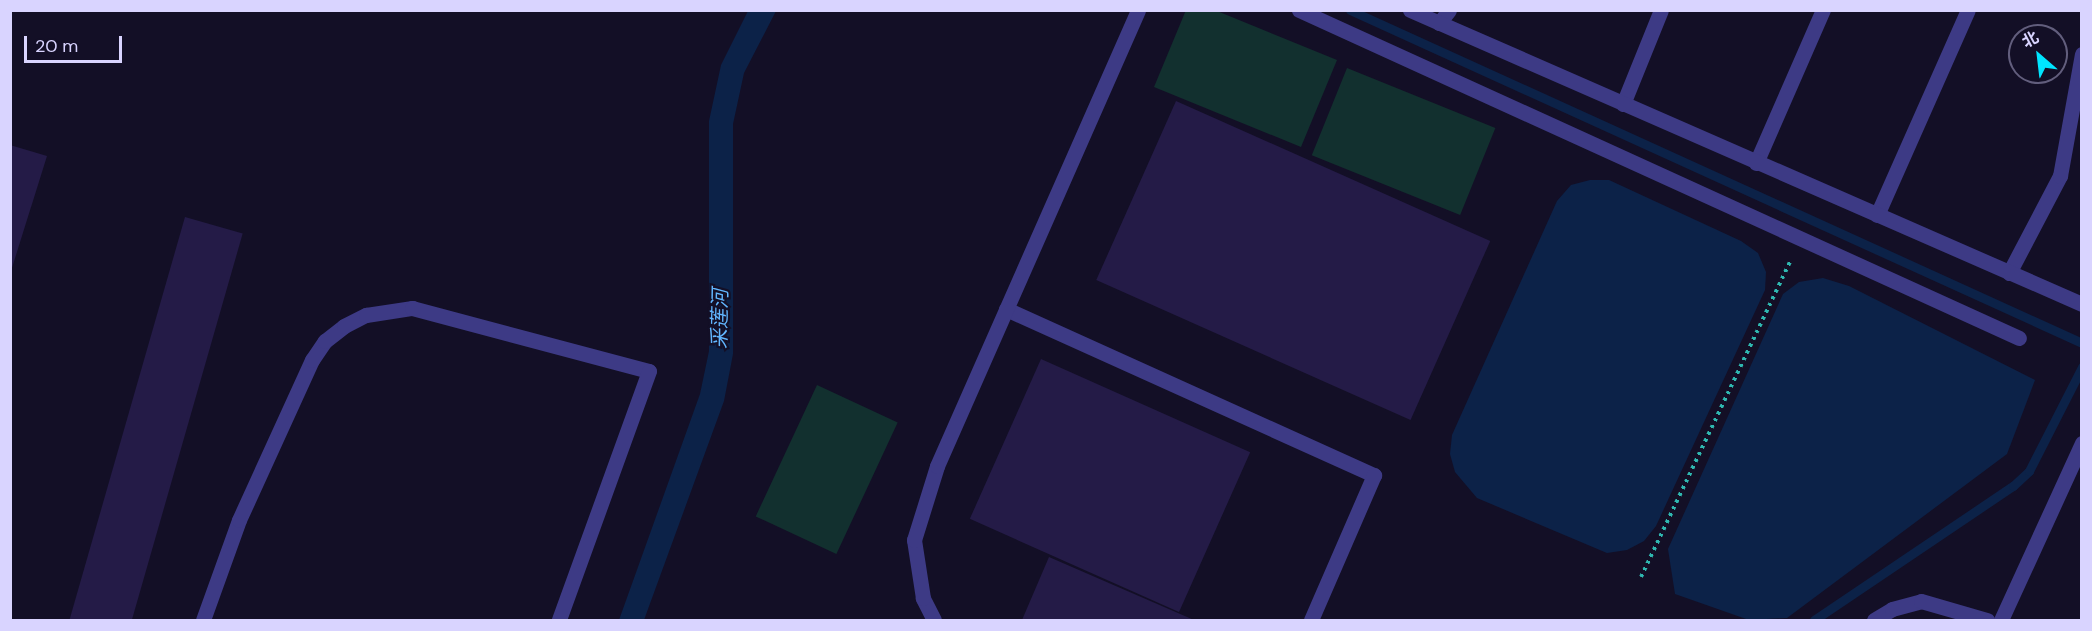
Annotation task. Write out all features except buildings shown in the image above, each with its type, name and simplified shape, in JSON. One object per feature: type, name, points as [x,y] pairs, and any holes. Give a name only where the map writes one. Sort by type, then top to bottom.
[{"type":"street","points":[[934,621],[923,598],[914,540],[937,466],[1138,10]]},
{"type":"street","points":[[1299,10],[1802,237],[2019,338]]},
{"type":"street","points":[[1410,10],[2082,304]]},
{"type":"street","points":[[1438,23],[1449,10]]},
{"type":"street","points":[[1623,104],[1661,10]]},
{"type":"street","points":[[1756,163],[1823,10]]},
{"type":"street","points":[[1877,215],[1968,10]]},
{"type":"street","points":[[2009,273],[2060,176],[2082,54]]},
{"type":"street","points":[[203,621],[239,520],[312,360],[325,341],[344,326],[366,315],[412,308],[649,371],[559,621]]},
{"type":"street","points":[[1006,309],[1374,475],[1311,621]]},
{"type":"street","points":[[2001,621],[2082,443]]},
{"type":"street","points":[[1874,621],[1892,609],[1921,601],[1987,621]]},
{"type":"path","points":[[1641,577],[1802,237]]},
{"type":"green space","points":[[1186,10],[1217,11],[1337,60],[1301,147],[1154,87]]},
{"type":"green space","points":[[1347,68],[1495,128],[1460,215],[1312,155]]},
{"type":"green space","points":[[817,385],[898,423],[836,554],[756,516]]},
{"type":"water","name":"采莲河","points":[[748,11],[776,11],[744,73],[733,124],[733,354],[724,401],[644,620],[619,620],[700,394],[709,351],[709,121],[721,65]]},
{"type":"water","points":[[1590,180],[1609,180],[1741,241],[1758,253],[1766,272],[1765,290],[1656,526],[1644,541],[1627,550],[1607,553],[1477,498],[1455,472],[1450,454],[1452,435],[1557,201],[1571,185]]},
{"type":"water","points":[[1823,278],[1849,286],[2035,380],[2007,454],[1787,618],[1749,620],[1675,594],[1668,549],[1783,294],[1799,282]]},
{"type":"waterway","points":[[1350,10],[2082,343]]},
{"type":"waterway","points":[[1814,620],[2013,486],[2029,471],[2082,367]]}]
